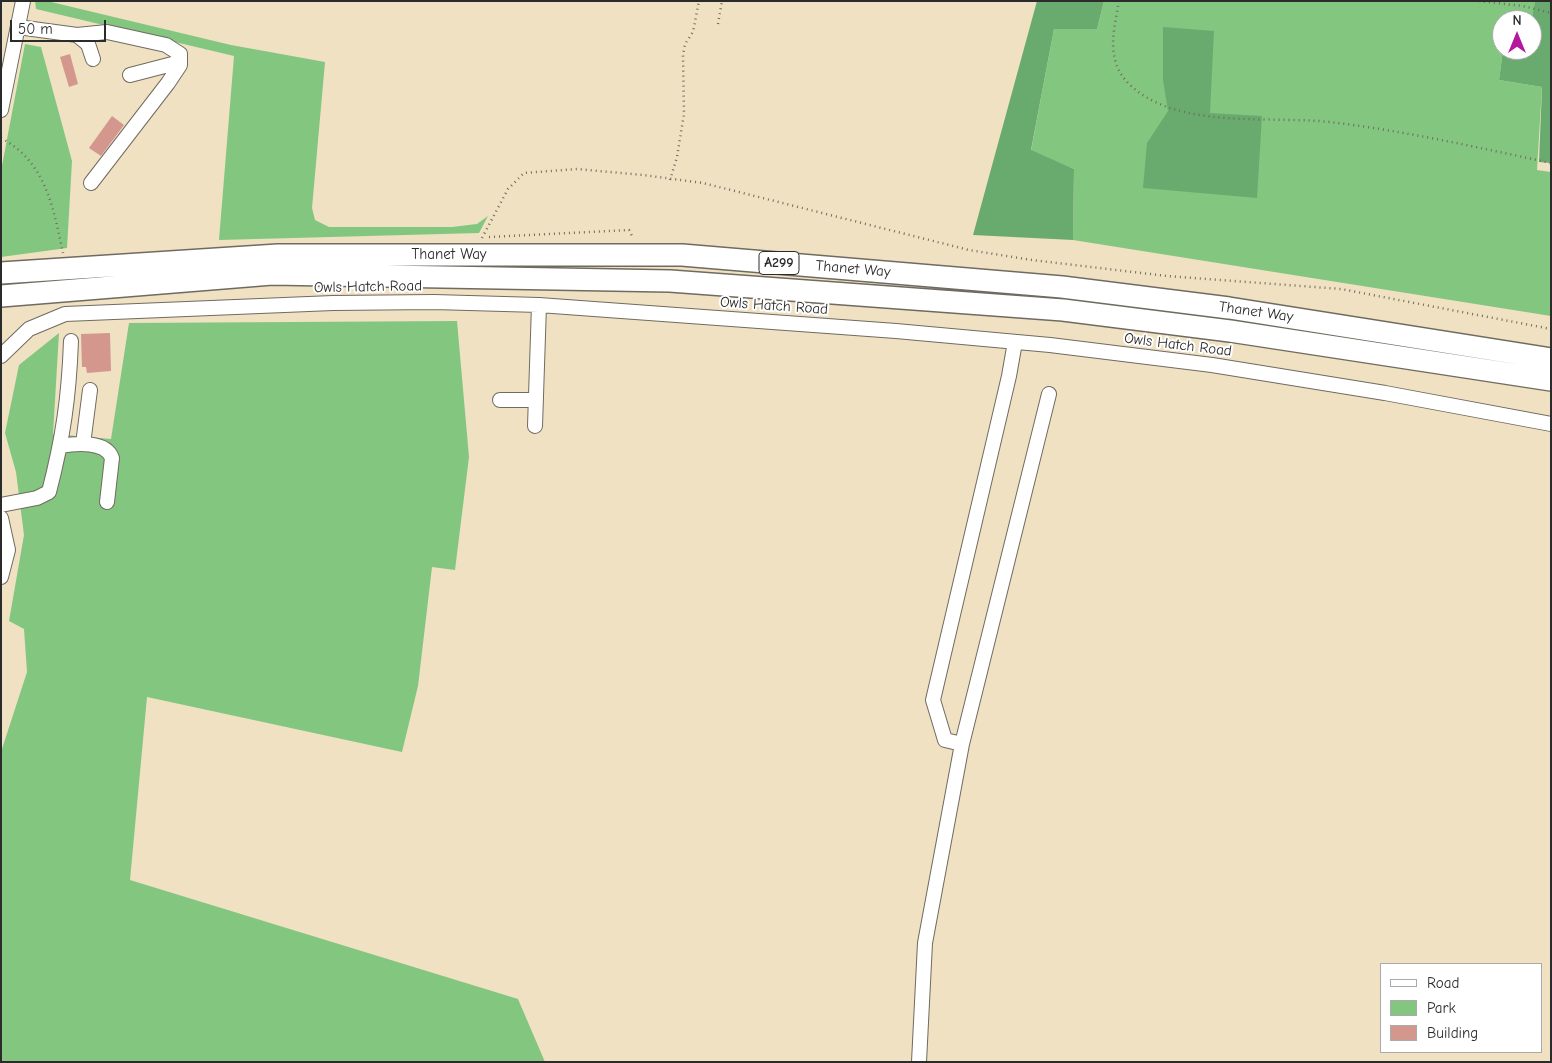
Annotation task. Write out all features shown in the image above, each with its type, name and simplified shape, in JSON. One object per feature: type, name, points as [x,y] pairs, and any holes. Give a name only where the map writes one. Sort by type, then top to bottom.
[{"type":"highway","name":"Thanet Way","points":[[1,273],[278,255],[682,255],[1062,287],[1229,308],[1551,359]]},
{"type":"highway","name":"Thanet Way","points":[[1,296],[272,274],[670,281],[1063,310],[1230,331],[1551,380]]},
{"type":"street","points":[[1,110],[24,1]]},
{"type":"street","points":[[18,27],[77,36],[107,32],[166,45],[180,54],[180,62],[168,83],[91,183]]},
{"type":"street","points":[[77,36],[88,44],[93,58]]},
{"type":"street","points":[[130,75],[180,62]]},
{"type":"street","name":"Owls Hatch Road","points":[[1,356],[29,329],[65,314],[332,303],[434,302],[539,305],[1015,342],[1212,365],[1386,393],[1551,424]]},
{"type":"street","points":[[535,426],[539,305]]},
{"type":"street","points":[[1,505],[37,498],[48,492],[61,446],[69,390],[71,341]]},
{"type":"street","points":[[962,744],[945,740],[933,700],[1010,376],[1015,342]]},
{"type":"street","points":[[83,444],[90,390]]},
{"type":"street","points":[[919,1062],[925,943],[962,744],[1049,394]]},
{"type":"street","points":[[500,400],[536,400]]},
{"type":"street","points":[[61,446],[83,444],[104,448],[110,453],[112,458],[107,502]]},
{"type":"street","points":[[1,518],[8,550],[1,577]]},
{"type":"path","points":[[670,180],[677,157],[684,114],[683,55],[685,44],[693,32],[699,1]]},
{"type":"path","points":[[718,24],[722,1]]},
{"type":"path","points":[[1119,1],[1112,46],[1116,60],[1128,83],[1163,105],[1186,112],[1232,118],[1336,122],[1401,132],[1551,163]]},
{"type":"path","points":[[1479,1],[1524,6],[1551,13]]},
{"type":"path","points":[[1,138],[17,147],[42,179],[53,206],[63,254],[73,254]]},
{"type":"path","points":[[482,238],[508,190],[524,173],[577,169],[644,175],[703,184],[969,250],[1032,260],[1167,276],[1341,289],[1551,329]]},
{"type":"path","points":[[472,238],[629,230],[632,236]]},
{"type":"green space","points":[[35,1],[47,1],[231,45],[325,62],[312,208],[315,220],[329,227],[452,227],[477,224],[488,216],[479,233],[219,240],[234,56],[36,9]]},
{"type":"green space","points":[[1037,1],[1104,1],[1097,29],[1054,29],[1031,150],[1074,169],[1073,240],[973,235]]},
{"type":"green space","points":[[1104,1],[1535,1],[1534,10],[1492,10],[1492,60],[1502,60],[1499,80],[1542,87],[1537,170],[1551,172],[1551,316],[1073,240],[1074,169],[1031,151],[1054,29],[1097,29]]},
{"type":"green space","points":[[1535,1],[1551,1],[1551,163],[1539,162],[1542,87],[1499,80],[1502,60],[1542,60],[1542,10],[1534,10]]},
{"type":"green space","points":[[1163,27],[1214,31],[1210,113],[1262,116],[1257,198],[1143,188],[1147,143],[1168,111],[1163,80]]},
{"type":"green space","points":[[25,44],[41,47],[72,161],[67,248],[1,257],[1,171]]},
{"type":"green space","points":[[457,321],[469,457],[455,570],[432,567],[418,686],[402,752],[147,697],[130,880],[518,999],[545,1062],[1,1062],[1,752],[27,672],[24,629],[9,621],[24,535],[16,472],[5,433],[19,365],[59,333],[53,434],[111,439],[129,323]]},
{"type":"building","points":[[70,54],[78,84],[69,87],[60,57]]},
{"type":"building","points":[[112,116],[124,125],[101,156],[89,148]]},
{"type":"building","points":[[110,333],[111,371],[87,373],[86,367],[82,367],[81,334]]}]
